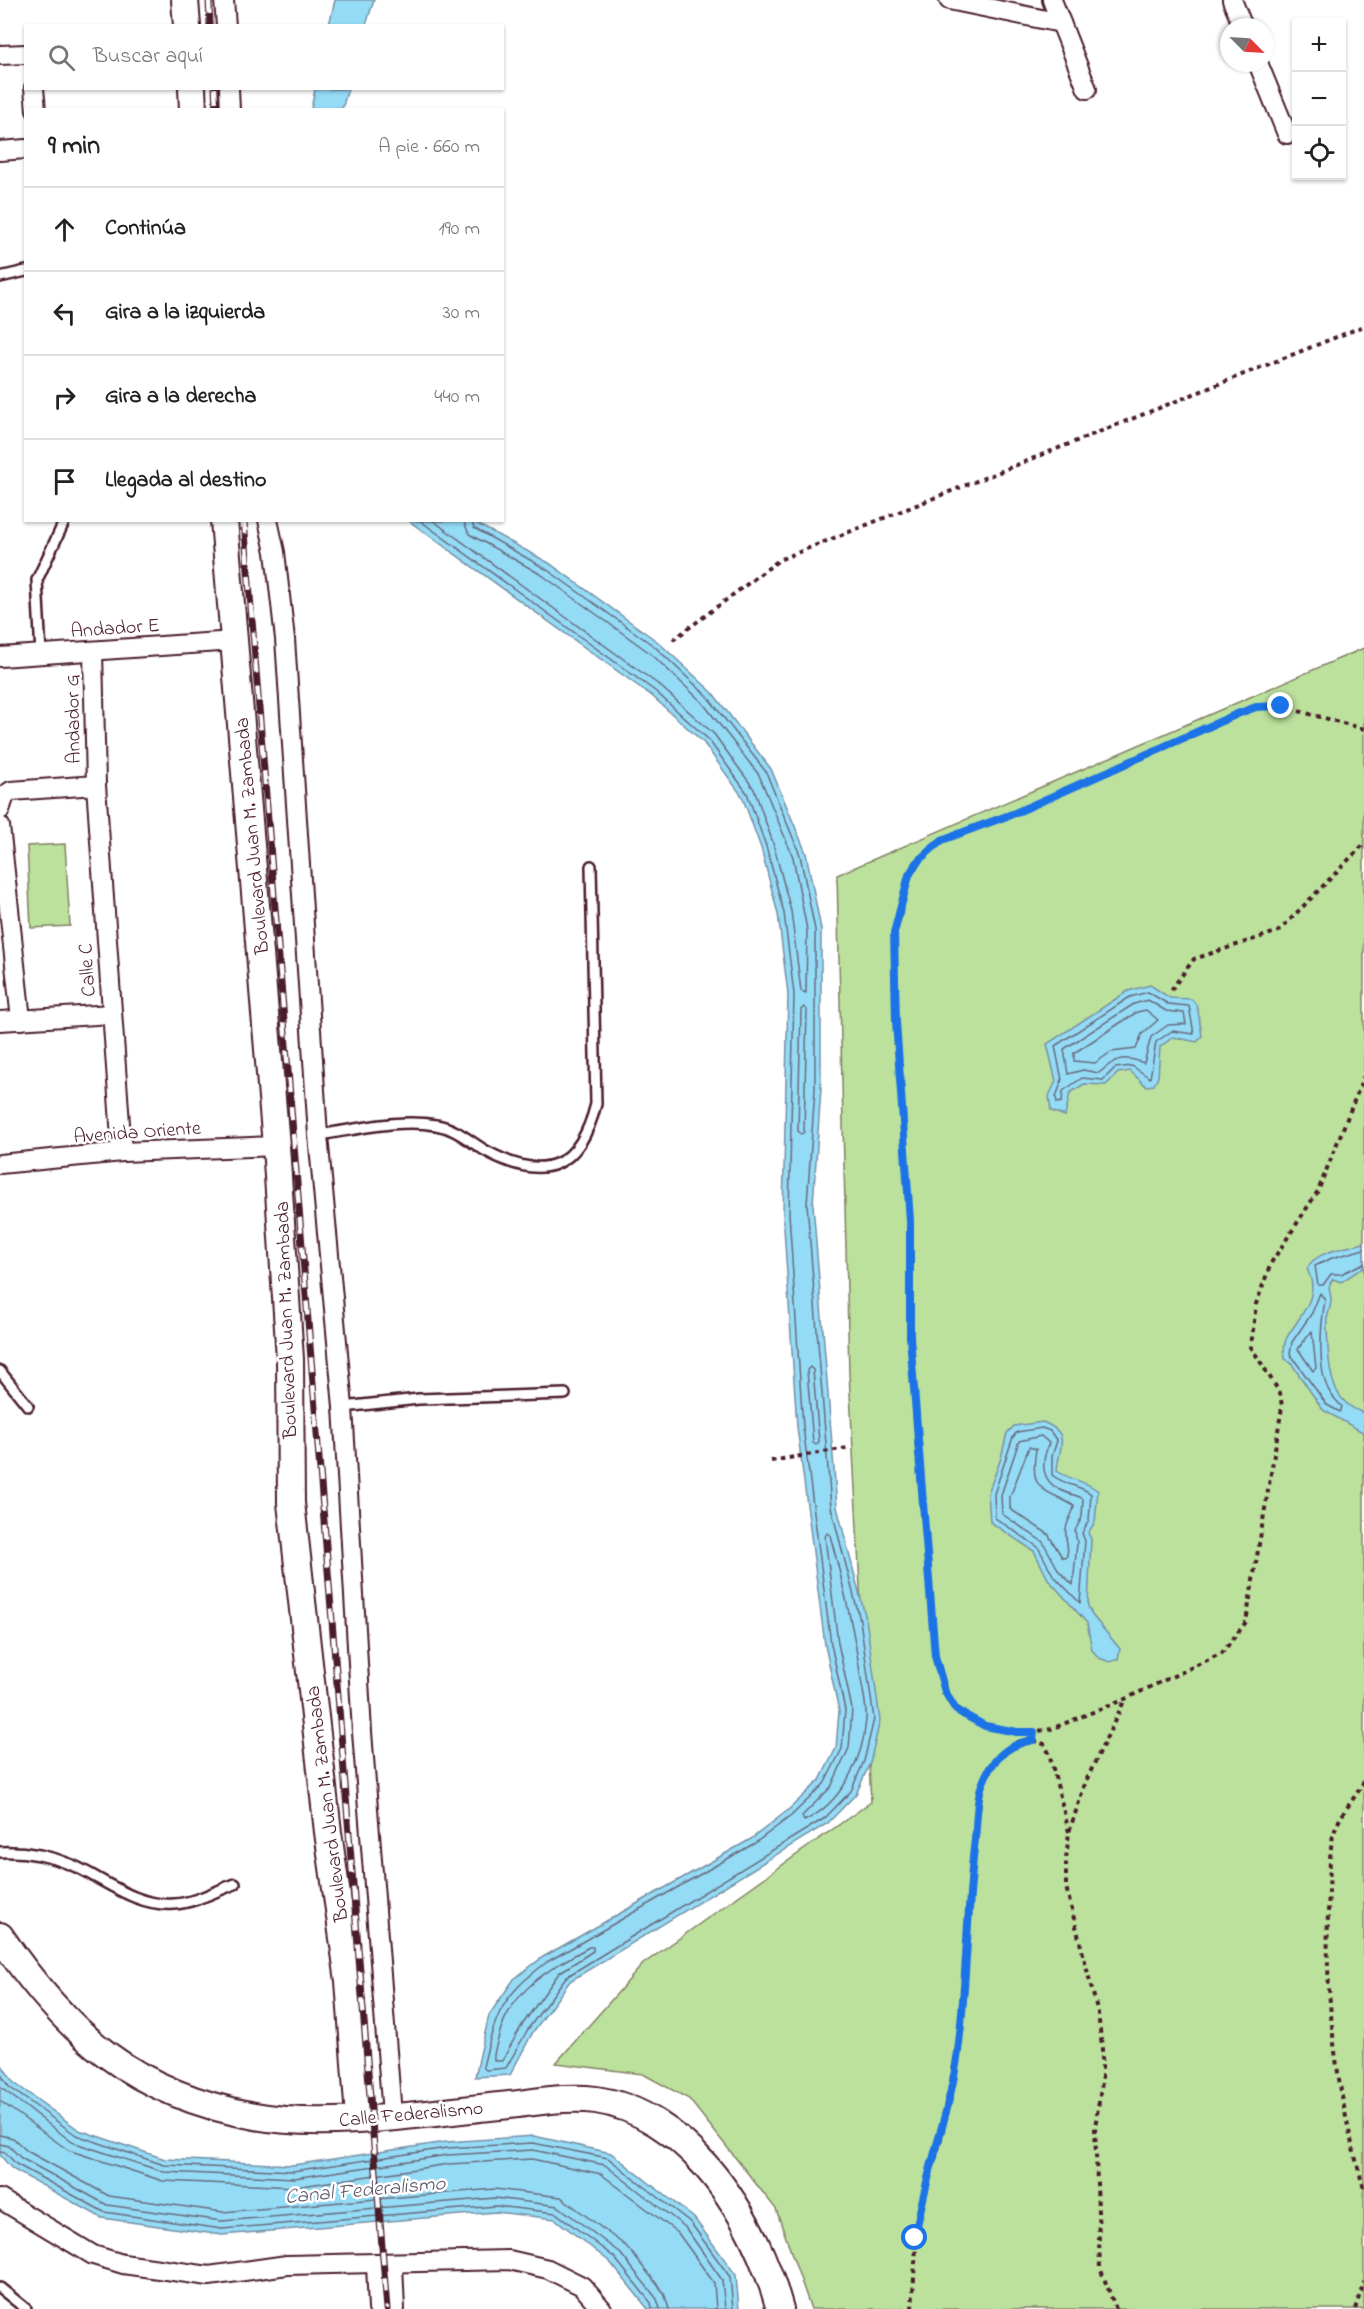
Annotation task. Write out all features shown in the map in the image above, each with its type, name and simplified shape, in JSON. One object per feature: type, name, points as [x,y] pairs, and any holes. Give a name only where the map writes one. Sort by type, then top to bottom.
[{"type":"street","points":[[185,0],[187,24]]},
{"type":"street","points":[[224,0],[226,24]]},
{"type":"street","points":[[949,0],[1061,23]]},
{"type":"street","points":[[1052,0],[1088,89]]},
{"type":"street","points":[[1240,2],[1243,18]]},
{"type":"street","points":[[0,55],[24,54]]},
{"type":"street","points":[[1262,72],[1287,134]]},
{"type":"street","points":[[34,90],[36,108]]},
{"type":"street","points":[[192,90],[193,108]]},
{"type":"street","points":[[229,90],[230,108]]},
{"type":"street","points":[[0,151],[24,149]]},
{"type":"street","name":"Boulevard Juan M. Zambada","points":[[224,522],[276,1146],[290,1359],[291,1503],[328,1832],[349,1981],[359,2118]]},
{"type":"street","name":"Boulevard Juan M. Zambada","points":[[268,522],[275,552],[285,639],[318,1135],[343,1407],[362,1732],[392,2115]]},
{"type":"street","name":"Andador E","points":[[0,657],[234,641]]},
{"type":"street","name":"Andador G","points":[[93,651],[96,785]]},
{"type":"street","points":[[3,803],[15,790],[96,785]]},
{"type":"street","name":"Calle C","points":[[96,785],[122,1152]]},
{"type":"street","points":[[0,826],[2,872],[21,1020]]},
{"type":"street","points":[[0,1021],[112,1014]]},
{"type":"street","name":"Avenida Oriente","points":[[0,1164],[122,1152],[276,1146]]},
{"type":"street","name":"Calle Federalismo","points":[[0,1936],[30,1980],[65,2019],[96,2047],[127,2070],[171,2093],[256,2116],[294,2120],[359,2118],[573,2098],[619,2105],[645,2116],[687,2145],[739,2210],[759,2250],[780,2309]]},
{"type":"street","points":[[0,2199],[93,2255],[123,2264],[209,2276],[287,2265],[384,2265],[509,2260],[548,2269],[582,2286],[602,2309]]},
{"type":"street","points":[[378,2309],[384,2265]]},
{"type":"street","points":[[384,2265],[395,2309]]},
{"type":"lane","points":[[0,277],[24,271]]},
{"type":"lane","points":[[41,654],[37,580],[64,522]]},
{"type":"lane","points":[[318,1135],[408,1123],[437,1125],[455,1130],[504,1160],[530,1169],[549,1166],[568,1158],[582,1143],[590,1128],[596,1104],[591,866]]},
{"type":"lane","points":[[0,1371],[28,1406]]},
{"type":"lane","points":[[343,1407],[419,1399],[565,1394]]},
{"type":"lane","points":[[0,1852],[24,1851],[72,1865],[126,1894],[157,1904],[175,1904],[235,1884]]},
{"type":"lane","points":[[0,2288],[26,2309]]},
{"type":"path","points":[[673,640],[778,560],[1364,326]]},
{"type":"path","points":[[1364,729],[1281,706],[1256,707],[1015,813],[942,840],[919,860],[903,891],[894,933],[896,1022],[910,1221],[910,1337],[916,1431],[935,1656],[945,1692],[956,1710],[985,1726],[1017,1732],[1051,1730],[1125,1699],[1222,1653],[1246,1622],[1282,1407],[1280,1393],[1251,1347],[1256,1304],[1271,1263],[1318,1191],[1364,1076]]},
{"type":"path","points":[[1171,990],[1194,959],[1279,931],[1364,844]]},
{"type":"path","points":[[771,1461],[847,1448]]},
{"type":"path","points":[[1116,2309],[1100,2268],[1095,2127],[1102,2082],[1102,2047],[1098,2013],[1066,1887],[1069,1832],[1086,1781],[1125,1699]]},
{"type":"path","points":[[1033,1740],[1034,1732]]},
{"type":"path","points":[[912,2309],[918,2216],[944,2122],[959,2043],[971,1870],[981,1788],[990,1766],[1018,1742],[1033,1740],[1044,1744],[1049,1752],[1069,1832]]},
{"type":"path","points":[[1364,1780],[1338,1821],[1332,1840],[1327,1931],[1332,2010],[1348,2133],[1364,2189]]},
{"type":"path","points":[[1355,2309],[1364,2282]]},
{"type":"green space","points":[[1364,648],[1364,2309],[811,2309],[776,2209],[689,2099],[643,2074],[556,2063],[643,1964],[871,1802],[849,1373],[837,875]]},
{"type":"green space","points":[[65,844],[70,926],[31,928],[27,846]]},
{"type":"water","points":[[335,0],[374,0],[366,24],[329,24]]},
{"type":"water","points":[[315,90],[348,90],[342,108],[311,108]]},
{"type":"water","points":[[410,522],[474,522],[549,563],[658,642],[712,692],[771,769],[806,853],[821,929],[821,1089],[813,1204],[837,1507],[866,1619],[880,1720],[870,1763],[856,1794],[828,1823],[570,1981],[533,2032],[510,2075],[475,2077],[489,2015],[514,1979],[543,1957],[751,1839],[787,1811],[820,1780],[836,1748],[839,1711],[825,1645],[797,1427],[783,1213],[788,994],[778,914],[761,848],[742,796],[703,742],[652,696]]},
{"type":"water","points":[[1150,985],[1170,998],[1191,999],[1197,1005],[1202,1036],[1197,1042],[1173,1037],[1160,1047],[1158,1077],[1154,1085],[1146,1086],[1130,1071],[1118,1073],[1106,1085],[1084,1084],[1070,1093],[1065,1116],[1051,1111],[1049,1096],[1056,1081],[1047,1044],[1128,991]]},
{"type":"water","points":[[1364,1243],[1364,1267],[1341,1282],[1333,1279],[1330,1284],[1331,1302],[1327,1326],[1330,1369],[1335,1387],[1346,1403],[1364,1413],[1364,1433],[1323,1410],[1291,1363],[1284,1358],[1284,1346],[1310,1297],[1311,1279],[1307,1269],[1311,1263],[1324,1254]]},
{"type":"water","points":[[1043,1422],[1058,1431],[1061,1436],[1057,1471],[1090,1485],[1098,1491],[1095,1522],[1088,1533],[1091,1539],[1088,1606],[1092,1615],[1120,1649],[1118,1659],[1110,1662],[1099,1658],[1092,1650],[1087,1623],[1048,1579],[1034,1551],[990,1522],[988,1493],[1001,1458],[1007,1433],[1014,1426]]},
{"type":"water","name":"Canal Federalismo","points":[[0,2062],[13,2082],[79,2130],[165,2159],[293,2165],[446,2142],[534,2136],[611,2153],[694,2218],[736,2275],[739,2309],[648,2309],[610,2262],[555,2219],[496,2212],[222,2235],[102,2218],[12,2169],[0,2155]]},
{"type":"railway","points":[[209,0],[210,24]]},
{"type":"railway","points":[[215,90],[216,108]]},
{"type":"railway","points":[[244,522],[387,2309]]},
{"type":"route","points":[[915,2238],[918,2216],[940,2141],[951,2093],[959,2043],[971,1870],[981,1788],[990,1766],[1018,1742],[1033,1740],[1034,1732],[1025,1733],[985,1726],[970,1720],[956,1710],[945,1692],[935,1656],[910,1337],[910,1221],[896,1022],[894,933],[903,891],[909,875],[919,860],[942,840],[1015,813],[1237,714],[1256,707],[1281,706]]}]
